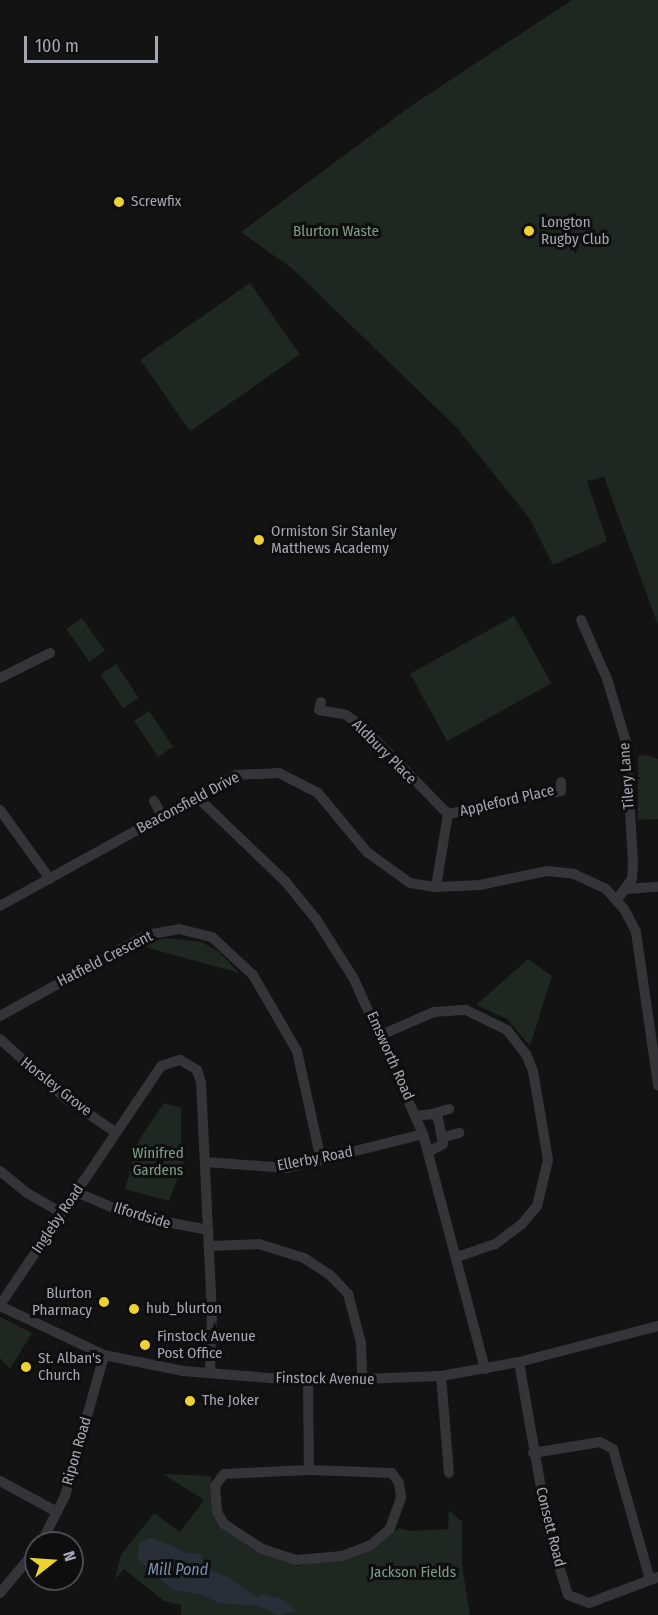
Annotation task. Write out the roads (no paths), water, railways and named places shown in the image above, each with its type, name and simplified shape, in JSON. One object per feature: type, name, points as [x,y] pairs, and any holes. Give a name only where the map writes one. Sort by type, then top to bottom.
[{"type":"street","name":"Tilery Lane","points":[[581,620],[607,679],[626,742],[633,864],[627,889]]},
{"type":"street","points":[[0,678],[50,653]]},
{"type":"street","name":"Aldbury Place","points":[[321,702],[319,710],[346,715],[362,726],[448,814]]},
{"type":"street","name":"Beaconsfield Drive","points":[[0,906],[242,773],[263,771],[296,779],[318,793],[385,868],[410,883],[436,887],[480,885],[556,871],[589,879],[617,900],[636,932],[654,1010],[658,1085]]},
{"type":"street","name":"Appleford Place","points":[[448,814],[561,791],[561,782]]},
{"type":"street","name":"Emsworth Road","points":[[197,797],[265,860],[316,918],[338,950],[381,1035],[423,1134],[485,1369]]},
{"type":"street","points":[[154,801],[162,816]]},
{"type":"street","points":[[0,810],[50,879]]},
{"type":"street","points":[[436,887],[448,814]]},
{"type":"street","points":[[617,900],[627,889],[658,887]]},
{"type":"street","name":"Hatfield Crescent","points":[[0,1016],[146,935],[179,928],[212,937],[253,975],[297,1051],[321,1160]]},
{"type":"street","points":[[381,1035],[434,1012],[466,1010],[507,1030],[526,1054],[533,1071],[548,1160],[537,1206],[522,1224],[495,1244],[457,1257]]},
{"type":"street","name":"Horsley Grove","points":[[0,1038],[57,1091],[115,1132]]},
{"type":"street","name":"Ingleby Road","points":[[0,1305],[160,1066],[180,1060],[192,1065],[200,1075],[205,1162]]},
{"type":"street","points":[[416,1116],[432,1114],[449,1108]]},
{"type":"street","points":[[428,1152],[439,1148],[444,1137],[438,1118],[432,1114]]},
{"type":"street","points":[[444,1137],[459,1133]]},
{"type":"street","name":"Ellerby Road","points":[[205,1162],[287,1168],[423,1134]]},
{"type":"street","points":[[205,1162],[210,1246],[210,1373]]},
{"type":"street","points":[[0,1171],[27,1193],[62,1213]]},
{"type":"street","name":"Ilfordside","points":[[76,1192],[130,1215],[209,1230]]},
{"type":"street","points":[[210,1246],[260,1244],[304,1258],[329,1274],[348,1294],[361,1343],[362,1381]]},
{"type":"street","name":"Finstock Avenue","points":[[0,1305],[29,1323],[104,1355],[210,1373],[308,1381],[362,1381],[441,1376],[519,1362],[658,1326]]},
{"type":"street","name":"Ripon Road","points":[[47,1531],[57,1512],[104,1355]]},
{"type":"street","name":"Consett Road","points":[[519,1362],[533,1453],[549,1534],[568,1595],[589,1603],[654,1578]]},
{"type":"street","points":[[441,1376],[449,1473]]},
{"type":"street","points":[[308,1381],[309,1470]]},
{"type":"street","points":[[533,1453],[600,1442],[613,1449],[654,1578]]},
{"type":"street","points":[[309,1470],[392,1473],[399,1483],[400,1498],[390,1529],[371,1545],[342,1556],[296,1560],[262,1549],[224,1524],[217,1512],[215,1486],[224,1474],[309,1470]]},
{"type":"street","points":[[0,1480],[57,1512]]},
{"type":"street","points":[[0,1593],[24,1564]]},
{"type":"water","name":"Mill Pond","points":[[151,1537],[188,1553],[201,1554],[202,1561],[213,1572],[228,1577],[256,1597],[263,1594],[282,1599],[296,1611],[277,1615],[259,1606],[218,1603],[203,1595],[173,1590],[138,1559],[139,1544]]},
{"type":"place","name":"Screwfix","points":[[119,202]]},
{"type":"place","name":"Longton Rugby Club","points":[[529,231]]},
{"type":"place","name":"Ormiston Sir Stanley Matthews Academy","points":[[259,540]]},
{"type":"place","name":"Blurton Pharmacy","points":[[104,1302]]},
{"type":"place","name":"hub_blurton","points":[[134,1309]]},
{"type":"place","name":"Finstock Avenue Post Office","points":[[145,1345]]},
{"type":"place","name":"St. Alban's Church","points":[[26,1367]]},
{"type":"place","name":"The Joker","points":[[190,1401]]},
{"type":"park label","name":"Blurton Waste","points":[[336,232]]},
{"type":"park label","name":"Winifred Gardens","points":[[158,1162]]},
{"type":"park label","name":"Jackson Fields","points":[[413,1573]]}]
